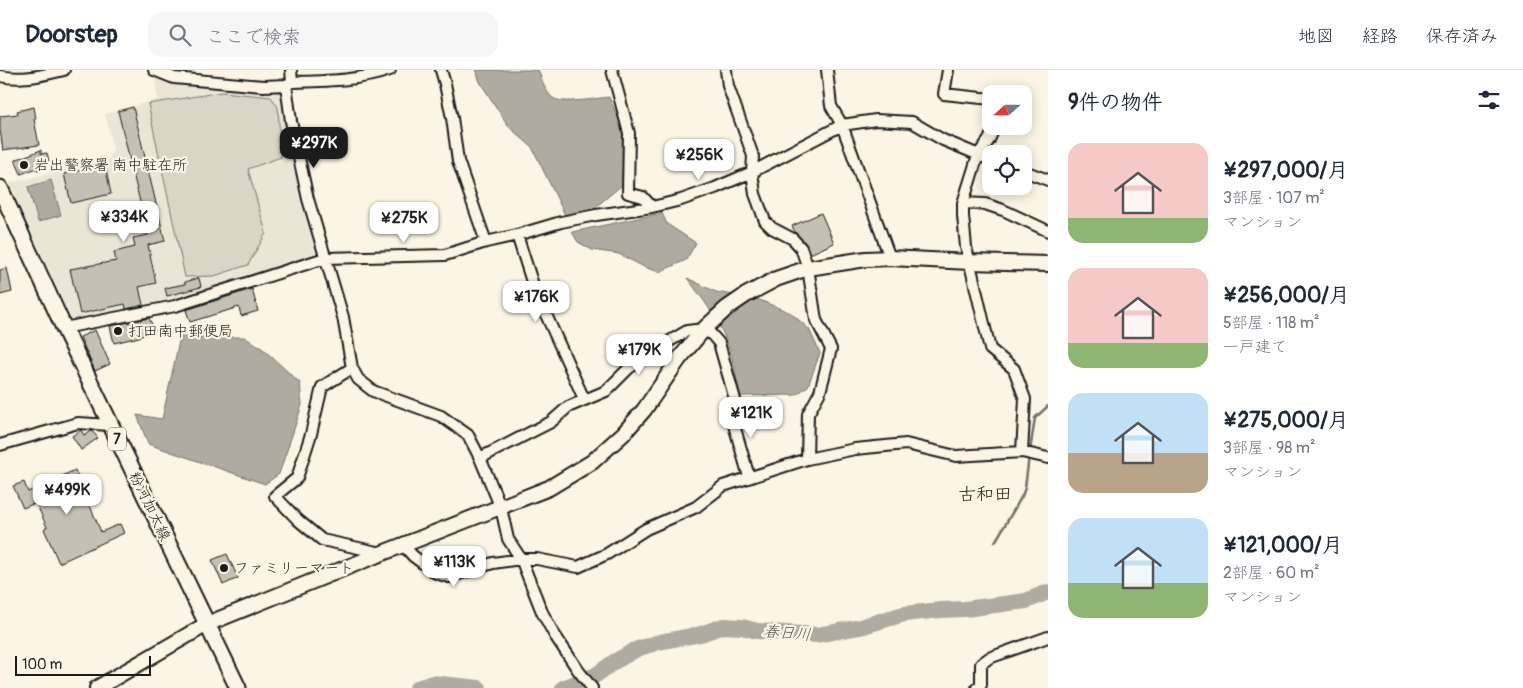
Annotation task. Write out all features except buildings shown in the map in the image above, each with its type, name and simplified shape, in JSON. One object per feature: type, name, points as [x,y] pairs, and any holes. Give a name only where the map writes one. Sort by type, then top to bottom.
[{"type":"main road","name":"粉河加太線","points":[[0,188],[110,425],[238,688]]},
{"type":"street","points":[[0,76],[13,79],[64,70]]},
{"type":"street","points":[[154,70],[174,78],[263,86],[345,80],[372,76],[390,70]]},
{"type":"street","points":[[291,70],[289,84],[292,121],[308,199],[343,317],[352,368],[358,379],[373,391],[413,404],[441,416],[468,435],[480,458],[500,508],[508,539],[521,559],[542,612],[554,634],[591,687]]},
{"type":"street","points":[[441,70],[449,101],[458,161],[486,242]]},
{"type":"street","points":[[612,70],[629,133],[628,193],[643,197],[652,207]]},
{"type":"street","points":[[726,70],[728,86],[753,156],[754,194],[765,220],[772,228],[793,239],[801,248],[808,268],[816,320],[831,349],[820,392],[808,414],[807,459]]},
{"type":"street","points":[[827,70],[831,106],[842,125],[890,258]]},
{"type":"street","points":[[948,70],[944,94],[982,98]]},
{"type":"street","points":[[64,328],[175,306],[325,258],[445,255],[561,222],[652,207],[681,200],[752,172],[842,125],[876,120],[912,122],[943,140],[982,157]]},
{"type":"street","points":[[991,135],[978,156],[963,203],[966,246],[990,350],[1014,369],[1025,399],[1022,452]]},
{"type":"street","points":[[1032,174],[1048,180]]},
{"type":"street","points":[[963,203],[985,204],[1003,210],[1048,231]]},
{"type":"street","points":[[517,235],[534,288],[584,399]]},
{"type":"street","points":[[97,688],[207,624],[549,488],[592,462],[623,434],[644,410],[679,359],[704,329],[727,308],[746,295],[776,279],[808,268],[866,259],[890,258],[1048,264]]},
{"type":"street","points":[[480,458],[551,422],[568,407],[606,391],[629,368],[687,331],[704,329],[719,343],[736,403],[734,425],[749,477]]},
{"type":"street","points":[[352,368],[322,388],[311,434],[297,478],[275,496],[298,520],[322,540],[380,554]]},
{"type":"street","points":[[0,445],[78,423],[110,425]]},
{"type":"street","points":[[404,546],[413,556],[436,573],[449,577],[493,563],[521,559],[537,559],[578,567],[607,554],[646,529],[696,508],[723,486],[807,459],[855,448],[906,444],[956,456],[1022,452],[1048,458]]},
{"type":"street","points":[[977,688],[981,685],[981,664],[989,658],[1048,637]]},
{"type":"shaded area","points":[[476,70],[538,70],[548,92],[557,100],[572,101],[609,97],[624,132],[622,185],[592,210],[565,215],[532,147],[509,127],[480,82]]},
{"type":"shaded area","points":[[154,76],[172,81],[281,92],[317,254],[186,296],[72,320],[9,183],[109,159],[113,148],[105,114],[158,99]]},
{"type":"shaded area","points":[[222,92],[271,97],[278,107],[281,157],[248,169],[266,233],[248,265],[214,276],[185,277],[148,104]]},
{"type":"shaded area","points":[[51,180],[61,215],[38,222],[28,187]]},
{"type":"shaded area","points":[[662,213],[667,224],[696,243],[686,260],[659,272],[644,267],[619,254],[592,250],[578,242],[572,232]]},
{"type":"shaded area","points":[[687,278],[716,292],[757,299],[791,313],[809,329],[820,353],[808,386],[796,395],[740,396],[732,357],[720,327]]},
{"type":"shaded area","points":[[180,337],[244,337],[263,349],[300,383],[302,405],[279,474],[265,484],[148,444],[137,415],[162,419]]},
{"type":"waterway","points":[[1030,451],[1035,418],[1048,406]]},
{"type":"waterway","points":[[995,542],[1022,496],[1025,488],[1029,456]]},
{"type":"waterway","name":"春日川","points":[[563,688],[596,675],[637,649],[659,642],[701,634],[723,626],[742,627],[757,631],[817,635],[860,627],[904,614],[1026,601],[1048,592]]},
{"type":"waterway","name":"春日川","points":[[417,688],[432,683],[479,688]]},
{"type":"place","name":"岩出警察署 南中駐在所","points":[[24,165]]},
{"type":"place","name":"打田南中郵便局","points":[[118,331]]},
{"type":"place","name":"ファミリーマート","points":[[224,568]]},
{"type":"district","name":"古和田","points":[[985,494]]}]
